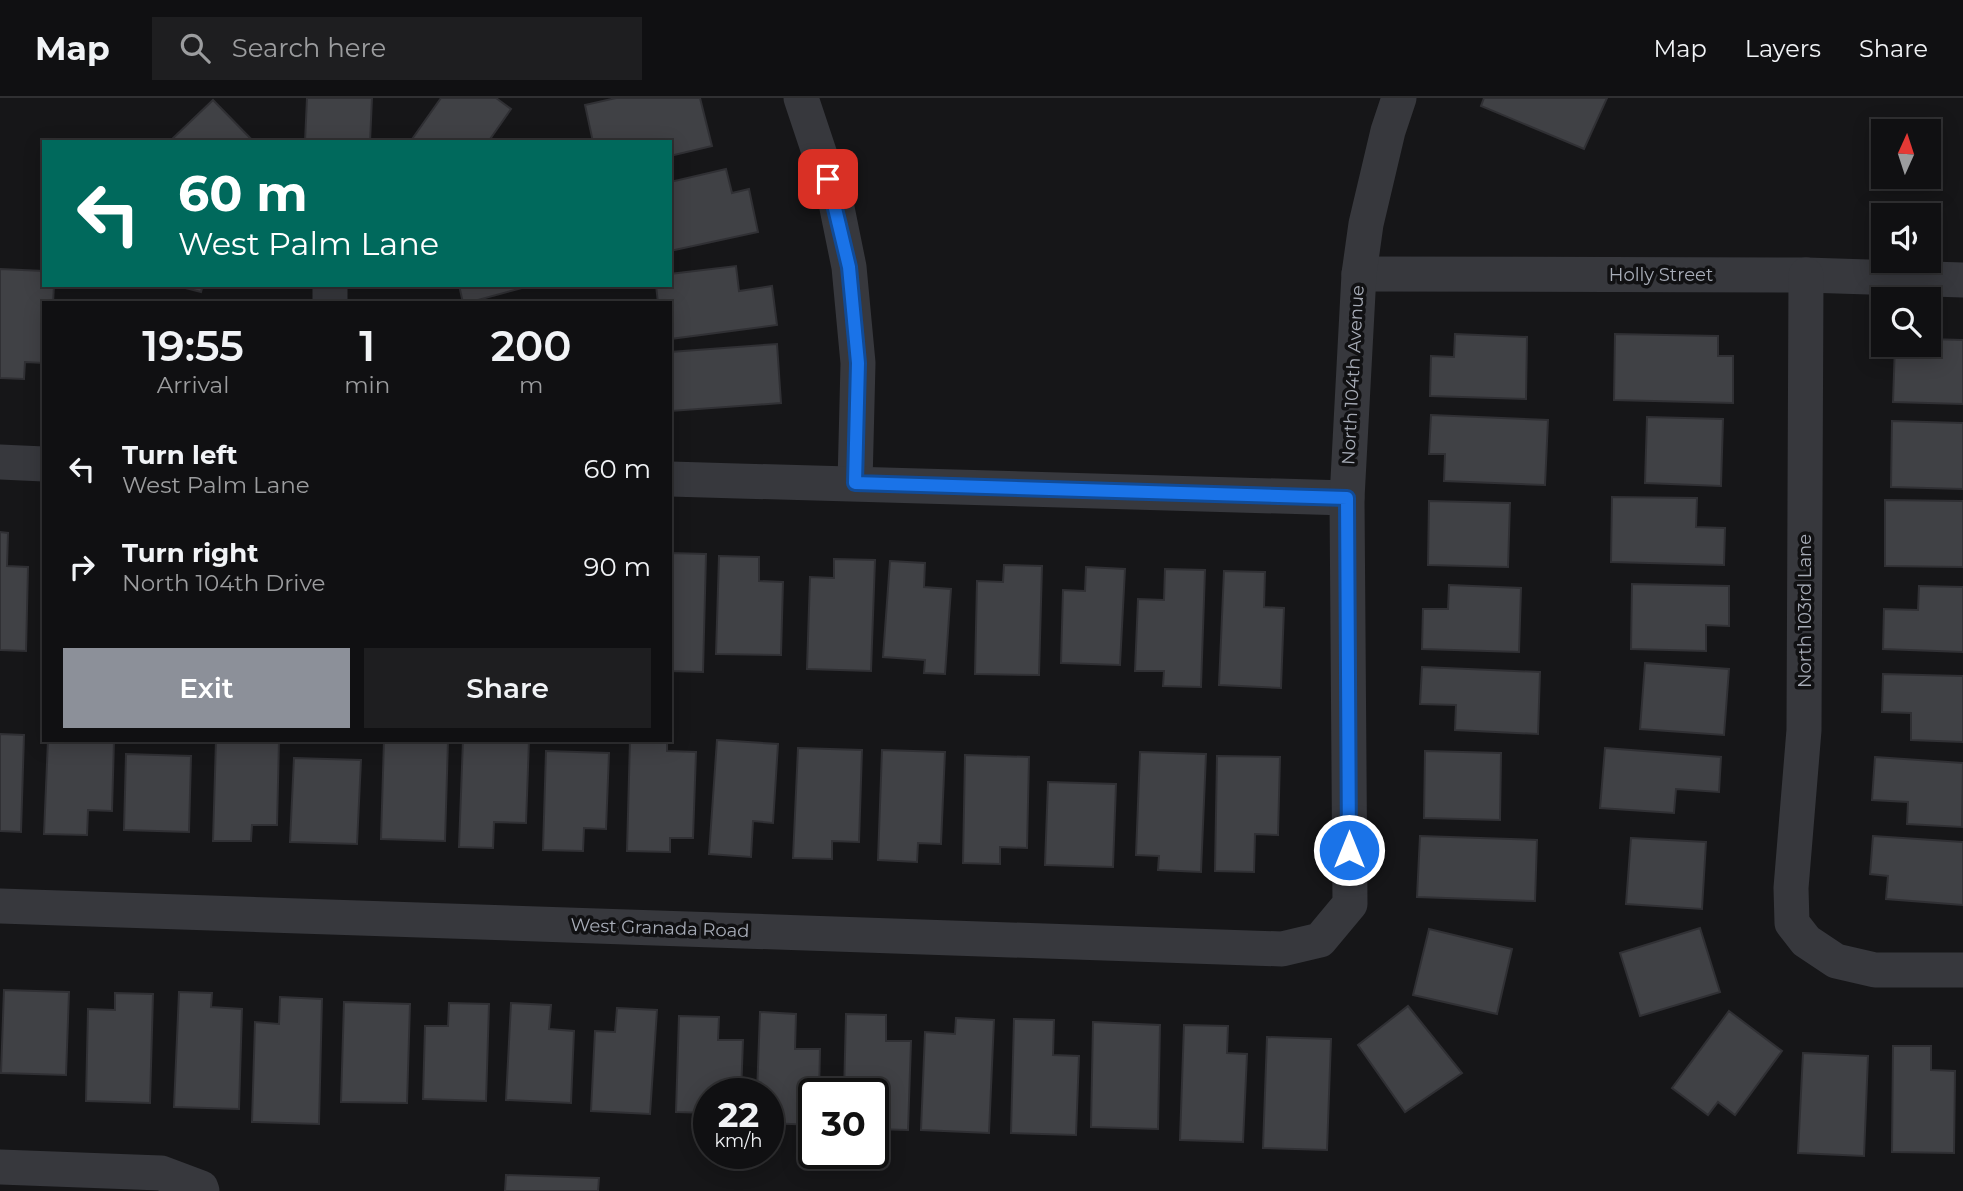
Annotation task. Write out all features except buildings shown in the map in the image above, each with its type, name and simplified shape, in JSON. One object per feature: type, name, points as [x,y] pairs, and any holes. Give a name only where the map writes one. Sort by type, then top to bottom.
[{"type":"street","points":[[801,98],[835,203],[849,267],[858,363],[855,483]]},
{"type":"street","name":"North 104th Avenue","points":[[1320,940],[1350,904],[1347,498],[1359,274],[1366,224],[1388,131],[1399,98]]},
{"type":"street","name":"Holly Street","points":[[1359,274],[1806,275],[1963,280]]},
{"type":"street","name":"North 103rd Lane","points":[[1806,275],[1804,730],[1791,888],[1792,923],[1806,941],[1836,961],[1875,970],[1963,970]]},
{"type":"street","points":[[0,463],[42,464]]},
{"type":"street","points":[[672,479],[1347,498]]},
{"type":"street","name":"West Granada Road","points":[[0,905],[1282,949],[1320,940]]},
{"type":"street","points":[[0,1167],[161,1173],[202,1190]]},
{"type":"route","points":[[828,179],[849,267],[858,363],[855,483],[1347,498],[1349,850]]}]
